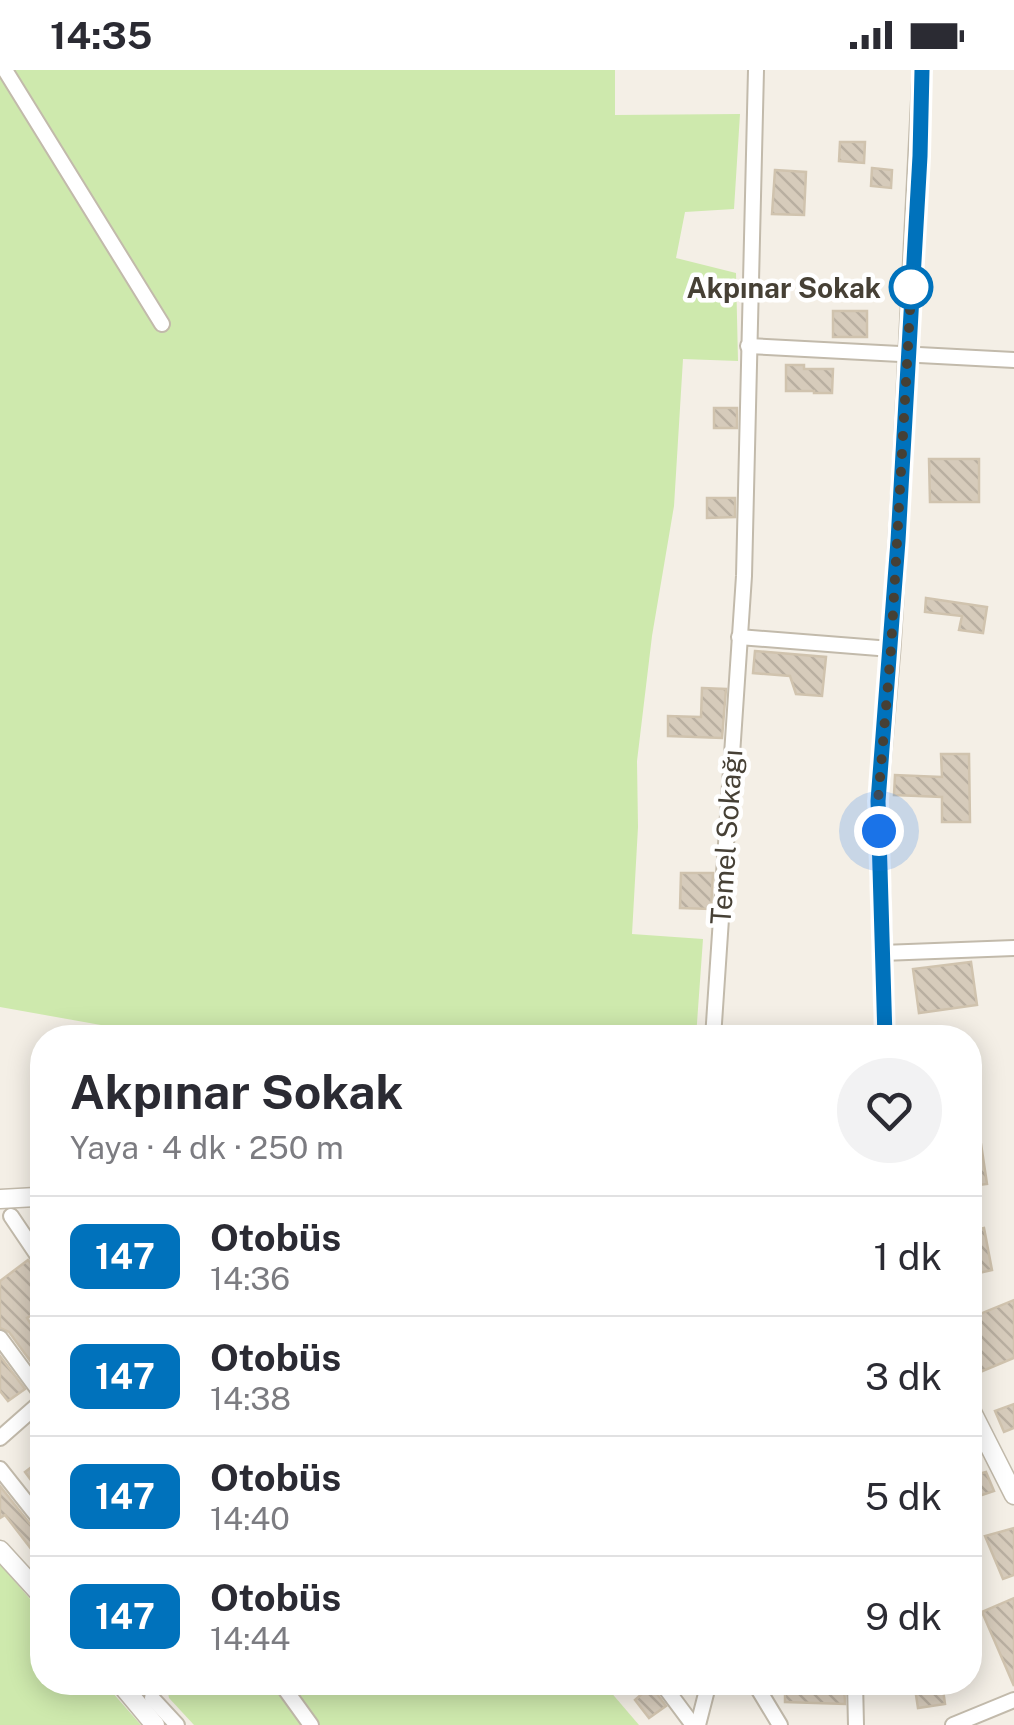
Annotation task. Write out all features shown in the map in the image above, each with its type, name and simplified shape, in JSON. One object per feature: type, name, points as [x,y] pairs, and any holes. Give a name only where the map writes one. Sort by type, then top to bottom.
[{"type":"street","points":[[6,70],[162,324]]},
{"type":"street","points":[[756,70],[748,346],[1014,360]]},
{"type":"street","points":[[884,1025],[878,801],[891,649],[922,70]]},
{"type":"street","name":"Temel Sokağı","points":[[714,1025],[746,517],[748,346]]},
{"type":"street","points":[[739,637],[891,649]]},
{"type":"street","points":[[882,953],[1014,948]]},
{"type":"street","points":[[0,1198],[30,1196]]},
{"type":"street","points":[[30,1202],[6,1220],[30,1248]]},
{"type":"street","points":[[0,1338],[30,1382]]},
{"type":"street","points":[[0,1438],[30,1410]]},
{"type":"street","points":[[982,1432],[1014,1495]]},
{"type":"street","points":[[0,1469],[30,1507]]},
{"type":"street","points":[[0,1550],[30,1583]]},
{"type":"street","points":[[133,1695],[152,1714],[177,1725]]},
{"type":"street","points":[[289,1695],[311,1725]]},
{"type":"street","points":[[672,1695],[696,1725]]},
{"type":"street","points":[[696,1725],[705,1695]]},
{"type":"street","points":[[762,1695],[780,1725]]},
{"type":"street","points":[[855,1695],[856,1725]]},
{"type":"street","points":[[953,1725],[1014,1700]]},
{"type":"green space","points":[[0,70],[615,70],[615,115],[740,114],[734,209],[685,212],[676,258],[736,273],[738,361],[683,359],[674,506],[652,636],[637,761],[632,934],[703,939],[697,1025],[101,1025],[0,1007]]},
{"type":"green space","points":[[0,1564],[30,1599],[30,1695],[115,1695],[141,1725],[0,1725]]},
{"type":"green space","points":[[168,1695],[613,1695],[639,1725],[194,1725]]},
{"type":"building","points":[[840,142],[865,142],[864,163],[839,161]]},
{"type":"building","points":[[872,168],[892,170],[891,188],[871,186]]},
{"type":"building","points":[[775,170],[806,172],[804,215],[772,214]]},
{"type":"building","points":[[833,311],[867,311],[867,337],[833,337]]},
{"type":"building","points":[[786,365],[833,369],[832,393],[786,391]]},
{"type":"building","points":[[714,408],[737,408],[737,428],[714,428]]},
{"type":"building","points":[[929,459],[979,459],[979,502],[930,502]]},
{"type":"building","points":[[707,498],[735,498],[735,517],[707,518]]},
{"type":"building","points":[[926,598],[987,607],[983,633],[959,630],[962,616],[925,612]]},
{"type":"building","points":[[755,651],[826,657],[822,696],[796,694],[790,676],[753,673]]},
{"type":"building","points":[[702,688],[726,689],[722,738],[668,736],[668,716],[701,717]]},
{"type":"building","points":[[941,754],[969,754],[970,822],[942,822],[942,797],[894,795],[895,775],[942,777]]},
{"type":"building","points":[[681,873],[713,873],[711,909],[680,908]]},
{"type":"building","points":[[971,962],[977,1005],[919,1013],[913,969]]},
{"type":"building","points":[[982,1151],[987,1184],[982,1185]]},
{"type":"building","points":[[982,1228],[992,1270],[982,1272]]},
{"type":"building","points":[[28,1260],[30,1262],[30,1361],[9,1332],[0,1328],[0,1281]]},
{"type":"building","points":[[1014,1300],[1014,1358],[982,1371],[982,1313]]},
{"type":"building","points":[[0,1356],[25,1389],[8,1401],[0,1391]]},
{"type":"building","points":[[1014,1404],[1014,1428],[1004,1432],[995,1411]]},
{"type":"building","points":[[986,1472],[994,1491],[982,1495],[982,1473]]},
{"type":"building","points":[[0,1486],[30,1524],[30,1547],[5,1515],[0,1518]]},
{"type":"building","points":[[1014,1528],[1014,1575],[1003,1579],[985,1536]]},
{"type":"building","points":[[1014,1598],[1014,1686],[982,1612]]},
{"type":"building","points":[[641,1695],[658,1695],[666,1706],[649,1718],[635,1700]]},
{"type":"building","points":[[785,1695],[845,1695],[845,1704],[785,1702]]},
{"type":"building","points":[[916,1695],[944,1695],[945,1704],[918,1708]]},
{"type":"bus line","name":"147","points":[[885,1025],[878,801],[898,541],[922,70]]},
{"type":"place","name":"Akpınar Sokak","points":[[911,287]]},
{"type":"route","points":[[879,831],[912,275],[911,287]]}]
